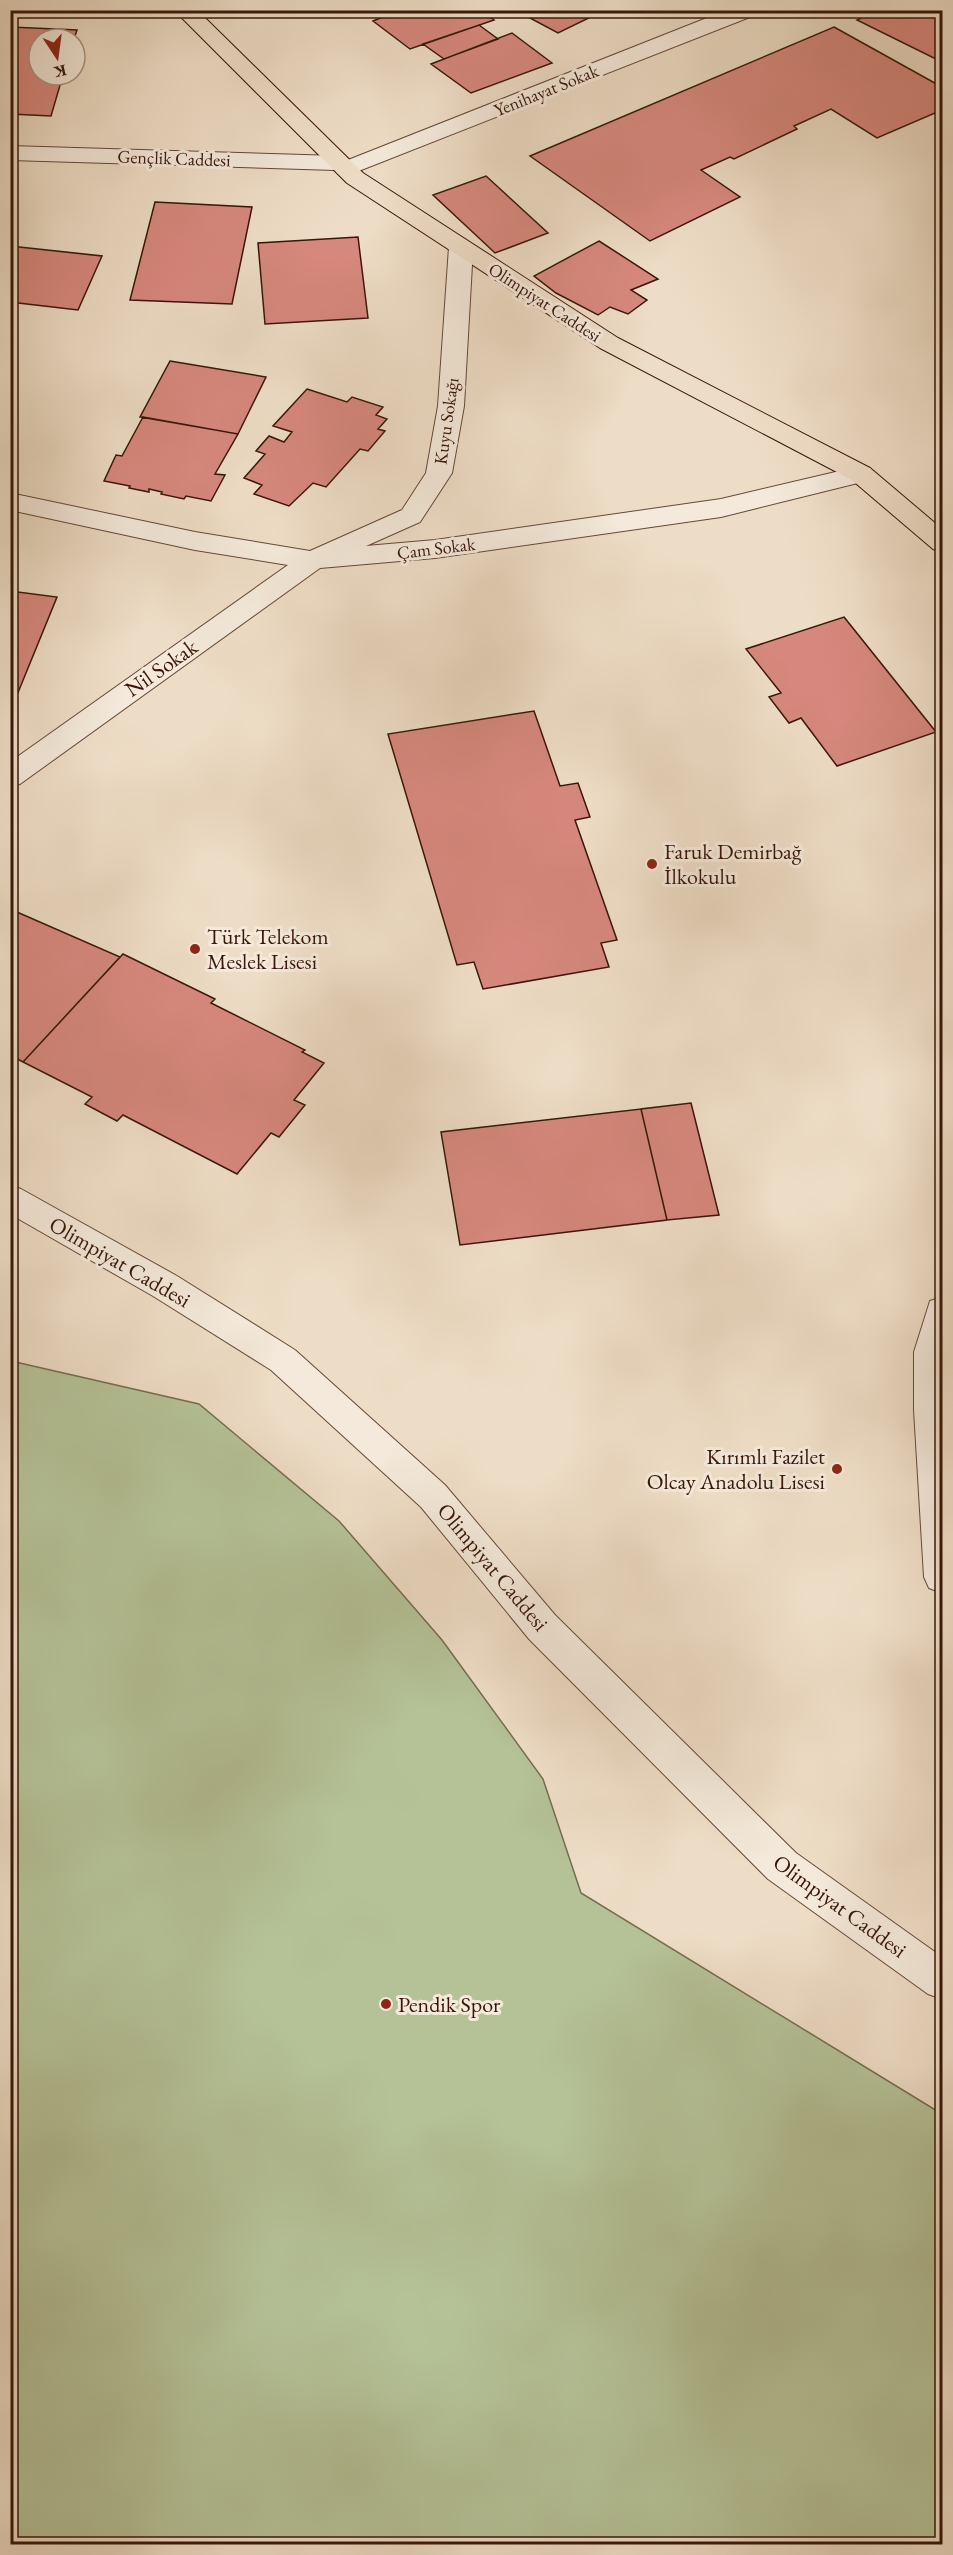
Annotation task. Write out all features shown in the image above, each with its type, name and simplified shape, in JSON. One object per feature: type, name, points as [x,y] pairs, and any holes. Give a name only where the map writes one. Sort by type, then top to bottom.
[{"type":"main road","name":"Olimpiyat Caddesi","points":[[184,10],[355,178],[609,343],[861,474],[942,543]]},
{"type":"street","name":"Yenihayat Sokak","points":[[342,166],[739,12]]},
{"type":"street","name":"Gençlik Caddesi","points":[[10,153],[342,166]]},
{"type":"street","name":"Kuyu Sokağı","points":[[313,560],[411,516],[439,473],[451,406],[461,247]]},
{"type":"street","name":"Çam Sokak","points":[[10,501],[195,541],[313,560],[435,549],[721,508],[861,474]]},
{"type":"street","name":"Nil Sokak","points":[[10,777],[313,560]]},
{"type":"street","name":"Olimpiyat Caddesi","points":[[10,1198],[165,1286],[283,1360],[433,1496],[542,1627],[782,1866],[942,1980]]},
{"type":"street","points":[[942,1311],[931,1352],[931,1410],[942,1577]]},
{"type":"green space","name":"Pendik Spor","points":[[11,1361],[199,1404],[339,1521],[442,1640],[543,1779],[581,1893],[942,2114],[942,2544],[11,2544]]},
{"type":"building","points":[[400,10],[481,10],[494,20],[410,49],[373,21]]},
{"type":"building","points":[[515,10],[605,10],[558,33]]},
{"type":"building","points":[[878,10],[942,10],[942,62],[857,20]]},
{"type":"building","points":[[479,25],[498,39],[444,59],[423,44]]},
{"type":"building","points":[[10,27],[27,28],[27,87],[59,87],[51,116],[10,114]]},
{"type":"building","points":[[834,27],[942,87],[942,110],[877,138],[831,109],[794,126],[797,129],[734,159],[730,157],[701,170],[740,197],[650,241],[530,156]]},
{"type":"building","points":[[512,33],[552,63],[471,93],[431,64]]},
{"type":"building","points":[[486,176],[548,233],[495,253],[433,195]]},
{"type":"building","points":[[155,202],[252,207],[232,304],[130,300]]},
{"type":"building","points":[[358,237],[368,318],[265,324],[258,243]]},
{"type":"building","points":[[599,241],[658,279],[631,290],[647,300],[628,314],[610,307],[598,315],[556,293],[534,276]]},
{"type":"building","points":[[10,246],[102,256],[78,310],[10,302]]},
{"type":"building","points":[[170,361],[266,377],[238,434],[140,417]]},
{"type":"building","points":[[307,389],[347,402],[352,397],[383,407],[376,415],[387,419],[378,429],[385,431],[368,451],[360,449],[326,487],[313,483],[289,506],[254,494],[262,485],[244,478],[265,454],[256,451],[269,436],[284,442],[292,432],[273,426]]},
{"type":"building","points":[[143,417],[238,434],[215,474],[225,475],[211,501],[186,496],[184,499],[149,489],[149,492],[104,481],[116,455],[122,456]]},
{"type":"building","points":[[10,591],[57,597],[17,695],[10,694]]},
{"type":"building","points":[[844,617],[936,732],[837,766],[801,718],[789,723],[769,697],[781,693],[746,649]]},
{"type":"building","points":[[534,711],[560,786],[578,783],[590,817],[575,820],[617,940],[601,943],[609,967],[483,989],[474,962],[457,965],[388,734]]},
{"type":"building","points":[[10,909],[120,957],[23,1062],[10,1055]]},
{"type":"building","points":[[123,954],[215,999],[211,1003],[305,1050],[302,1052],[324,1063],[294,1100],[305,1105],[279,1137],[271,1133],[237,1174],[123,1115],[117,1121],[85,1104],[92,1097],[23,1062]]},
{"type":"building","points":[[691,1103],[719,1215],[667,1220],[641,1109]]},
{"type":"building","points":[[641,1109],[667,1220],[460,1245],[441,1132]]},
{"type":"place","name":"Faruk Demirbağ İlkokulu","points":[[652,864]]},
{"type":"place","name":"Türk Telekom Meslek Lisesi","points":[[195,949]]},
{"type":"place","name":"Kırımlı Fazilet Olcay Anadolu Lisesi","points":[[837,1469]]},
{"type":"place","name":"Pendik Spor","points":[[386,2004]]}]
